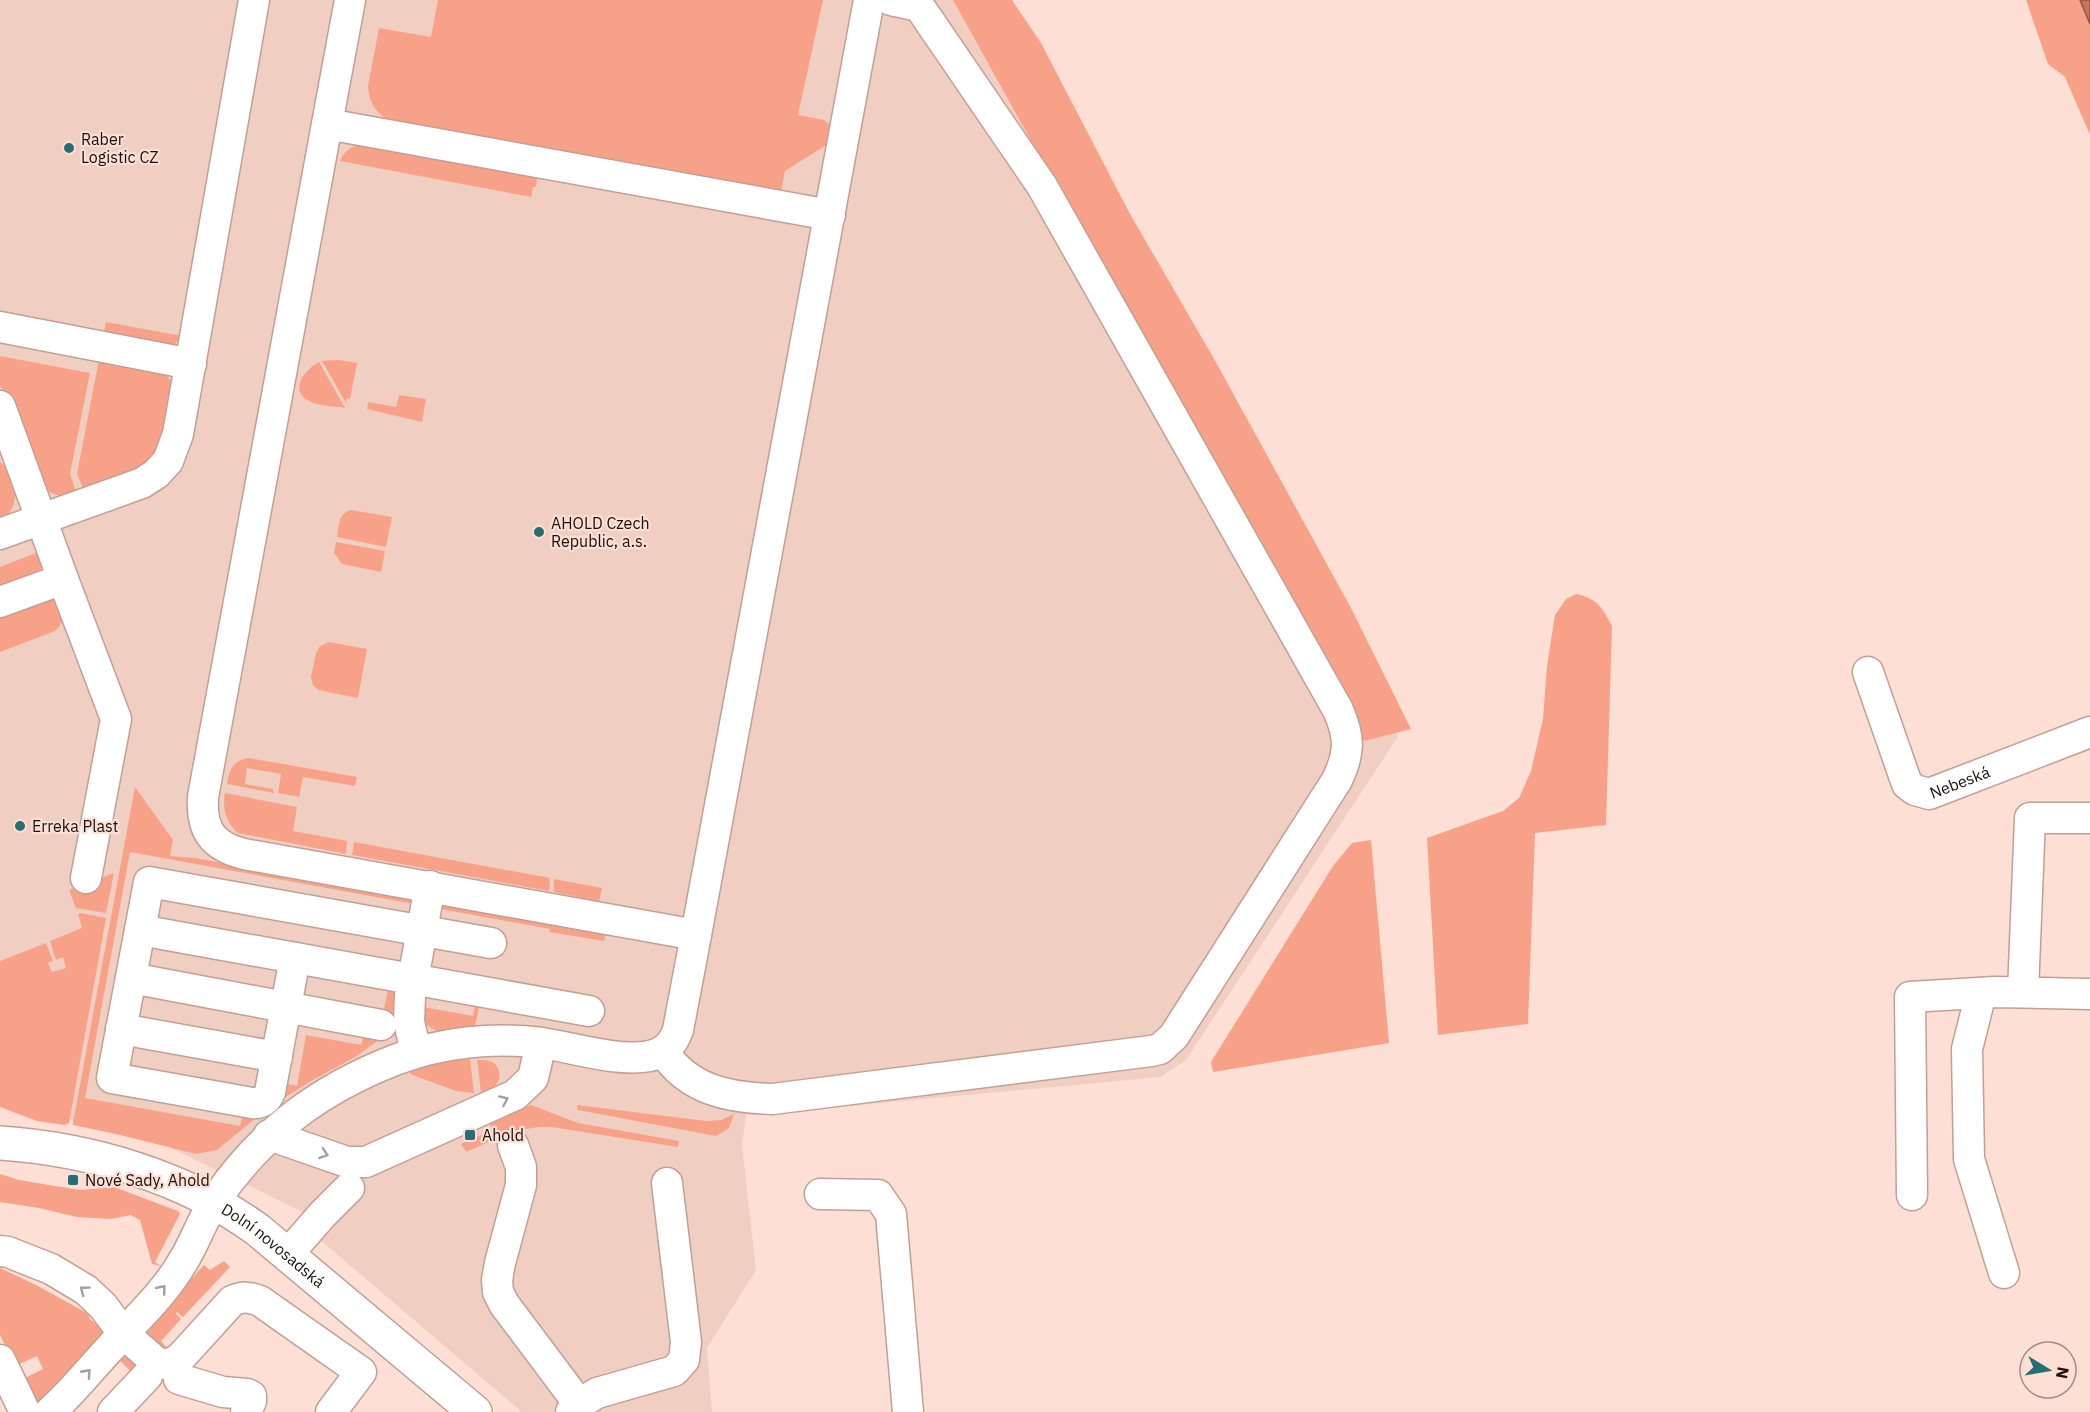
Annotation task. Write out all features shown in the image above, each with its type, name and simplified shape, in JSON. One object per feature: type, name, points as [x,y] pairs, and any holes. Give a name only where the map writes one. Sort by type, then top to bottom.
[{"type":"main road","name":"Dolní novosadská","points":[[0,1143],[61,1152],[128,1167],[175,1183],[214,1201],[238,1215],[288,1254],[475,1412]]},
{"type":"street","points":[[0,534],[142,483],[162,469],[176,444],[254,0]]},
{"type":"street","points":[[350,0],[203,797],[202,812],[205,823],[210,834],[219,844],[230,850],[696,935]]},
{"type":"street","points":[[50,1412],[182,1265],[214,1201],[246,1160],[269,1135],[298,1112],[336,1087],[416,1052],[477,1042],[541,1043],[633,1057],[652,1056],[663,1051],[674,1040],[678,1030],[696,935],[869,0]]},
{"type":"street","points":[[663,1051],[679,1071],[702,1085],[743,1097],[773,1099],[1160,1048],[1174,1036],[1330,790],[1344,765],[1347,754],[1347,734],[1338,710],[1042,186],[919,6],[891,0]]},
{"type":"street","points":[[327,124],[830,215]]},
{"type":"street","points":[[0,327],[191,364]]},
{"type":"street","points":[[2,421],[116,719],[86,879]]},
{"type":"street","points":[[0,602],[63,579]]},
{"type":"street","name":"Nebeská","points":[[1868,672],[1907,783],[1915,790],[1929,794],[2090,732]]},
{"type":"street","points":[[2023,992],[2030,818],[2090,818]]},
{"type":"street","points":[[295,958],[277,1058],[268,1096],[262,1102],[252,1104],[112,1078],[149,882],[490,943]]},
{"type":"street","points":[[416,1052],[409,1022],[412,979],[430,886]]},
{"type":"street","points":[[140,930],[589,1011]]},
{"type":"street","points":[[131,978],[381,1025]]},
{"type":"street","points":[[1912,1195],[1910,997],[2023,992],[2090,993]]},
{"type":"street","points":[[1981,993],[1967,1049],[1969,1160],[2004,1273]]},
{"type":"street","points":[[121,1029],[277,1058]]},
{"type":"street","points":[[269,1135],[347,1162],[366,1162],[516,1095],[532,1078],[541,1043]]},
{"type":"street","points":[[513,1145],[521,1167],[521,1185],[500,1263],[497,1280],[498,1292],[575,1408],[597,1393],[674,1371],[684,1360],[686,1342],[667,1183]]},
{"type":"street","points":[[288,1254],[349,1188]]},
{"type":"street","points":[[820,1194],[878,1195],[891,1214],[908,1412]]},
{"type":"street","points":[[0,1251],[51,1269],[86,1290],[103,1306],[123,1333],[165,1373],[222,1412]]},
{"type":"street","points":[[113,1412],[165,1373],[232,1301],[241,1297],[260,1302],[361,1372],[331,1412]]},
{"type":"street","points":[[0,1359],[25,1412]]},
{"type":"street","points":[[165,1373],[223,1392],[247,1394],[251,1396],[252,1401],[246,1412]]},
{"type":"shaded area","points":[[0,0],[972,0],[1397,727],[1397,738],[1186,1060],[1160,1077],[785,1112],[747,1109],[742,1144],[756,1270],[707,1348],[712,1412],[522,1412],[319,1239],[306,1221],[303,1212],[167,1146],[131,1134],[36,1114],[0,1102]]},
{"type":"shaded area","points":[[438,0],[823,0],[798,115],[824,120],[831,126],[828,144],[785,171],[781,193],[390,121],[374,107],[368,86],[379,28],[431,37]]},
{"type":"shaded area","points":[[953,0],[1012,0],[1041,43],[1130,214],[1213,357],[1351,608],[1411,729],[1364,741]]},
{"type":"shaded area","points":[[2026,0],[2090,0],[2090,135],[2065,77],[2048,64]]},
{"type":"shaded area","points":[[2080,0],[2090,0],[2090,24]]},
{"type":"shaded area","points":[[360,145],[537,178],[536,187],[533,187],[531,197],[340,161],[347,150]]},
{"type":"shaded area","points":[[106,322],[182,336],[172,347],[103,336]]},
{"type":"shaded area","points":[[0,356],[90,373],[70,474],[77,494],[56,495],[45,487],[0,386]]},
{"type":"shaded area","points":[[99,359],[165,373],[172,383],[164,432],[154,455],[136,471],[84,491],[77,474]]},
{"type":"shaded area","points":[[339,360],[357,363],[350,399],[347,398],[346,403],[322,361]]},
{"type":"shaded area","points":[[319,362],[345,408],[315,404],[307,400],[299,390],[301,379]]},
{"type":"shaded area","points":[[399,395],[426,399],[422,422],[367,409],[368,402],[396,407]]},
{"type":"shaded area","points":[[0,462],[11,476],[15,501],[12,509],[0,523]]},
{"type":"shaded area","points":[[351,510],[392,517],[386,547],[337,537],[341,517]]},
{"type":"shaded area","points":[[336,542],[385,551],[381,572],[342,564],[334,553]]},
{"type":"shaded area","points":[[36,553],[42,565],[39,574],[0,592],[0,567]]},
{"type":"shaded area","points":[[1576,594],[1594,601],[1612,626],[1606,825],[1535,833],[1528,1024],[1438,1035],[1427,838],[1503,811],[1519,798],[1531,771],[1543,719],[1547,666],[1555,615],[1566,599]]},
{"type":"shaded area","points":[[51,597],[56,599],[64,618],[59,627],[55,631],[0,652],[0,613]]},
{"type":"shaded area","points":[[329,642],[367,649],[358,698],[318,690],[313,685],[311,677],[316,653],[320,646]]},
{"type":"shaded area","points":[[249,758],[357,777],[355,786],[303,777],[299,797],[278,793],[281,774],[247,768],[245,784],[273,789],[274,793],[227,784],[233,766]]},
{"type":"shaded area","points":[[135,787],[173,840],[170,856],[195,858],[412,898],[414,904],[130,852],[85,1098],[240,1126],[244,1111],[261,1114],[217,1150],[196,1154],[73,1125]]},
{"type":"shaded area","points":[[225,793],[297,807],[293,831],[347,841],[346,854],[238,833],[230,825],[226,815]]},
{"type":"shaded area","points":[[1371,840],[1389,1043],[1213,1072],[1211,1062],[1333,866],[1352,843]]},
{"type":"shaded area","points":[[354,842],[550,878],[549,891],[352,855]]},
{"type":"shaded area","points":[[114,873],[106,913],[76,908],[69,890]]},
{"type":"shaded area","points":[[554,879],[602,888],[599,901],[554,892]]},
{"type":"shaded area","points":[[441,903],[606,932],[604,941],[549,932],[550,929],[446,910],[439,908]]},
{"type":"shaded area","points":[[78,914],[106,918],[69,1123],[65,1125],[37,1121],[0,1107],[0,961],[46,943],[53,961],[48,963],[52,972],[66,968],[63,957],[56,960],[50,941],[82,928]]},
{"type":"shaded area","points":[[389,985],[397,987],[391,1022],[383,1035],[355,1057],[276,1103],[280,1082],[297,1086],[306,1035],[361,1045],[365,1031],[379,1033]]},
{"type":"shaded area","points":[[476,1001],[480,1002],[475,1027],[439,1031],[427,1025],[422,1019],[423,1007],[473,1016]]},
{"type":"shaded area","points":[[470,1059],[474,1093],[456,1091],[410,1074],[414,1069],[442,1062]]},
{"type":"shaded area","points":[[477,1060],[487,1060],[497,1067],[499,1074],[497,1084],[489,1090],[481,1092]]},
{"type":"shaded area","points":[[531,1105],[578,1123],[679,1141],[678,1147],[541,1127],[508,1134],[466,1152],[461,1144],[492,1130],[490,1124]]},
{"type":"shaded area","points":[[577,1105],[706,1121],[721,1120],[734,1114],[729,1128],[716,1136],[578,1110]]},
{"type":"shaded area","points":[[0,1174],[19,1180],[80,1190],[114,1187],[178,1211],[180,1214],[155,1262],[161,1266],[152,1264],[140,1220],[131,1215],[111,1219],[77,1217],[0,1202]]},
{"type":"shaded area","points":[[224,1261],[230,1267],[183,1317],[177,1312],[176,1314],[181,1319],[161,1341],[171,1352],[169,1354],[147,1337],[150,1324],[204,1265],[210,1270]]},
{"type":"shaded area","points":[[0,1268],[87,1313],[91,1320],[103,1329],[103,1335],[38,1402],[21,1380],[43,1369],[37,1356],[15,1366],[0,1335]]},
{"type":"shaded area","points":[[121,1357],[141,1362],[134,1374],[120,1361],[71,1412]]},
{"type":"place","name":"Raber Logistic CZ","points":[[69,148]]},
{"type":"place","name":"AHOLD Czech Republic, a.s.","points":[[539,532]]},
{"type":"place","name":"Erreka Plast","points":[[20,826]]},
{"type":"place","name":"Ahold","points":[[470,1135]]},
{"type":"place","name":"Nové Sady, Ahold","points":[[73,1180]]}]
